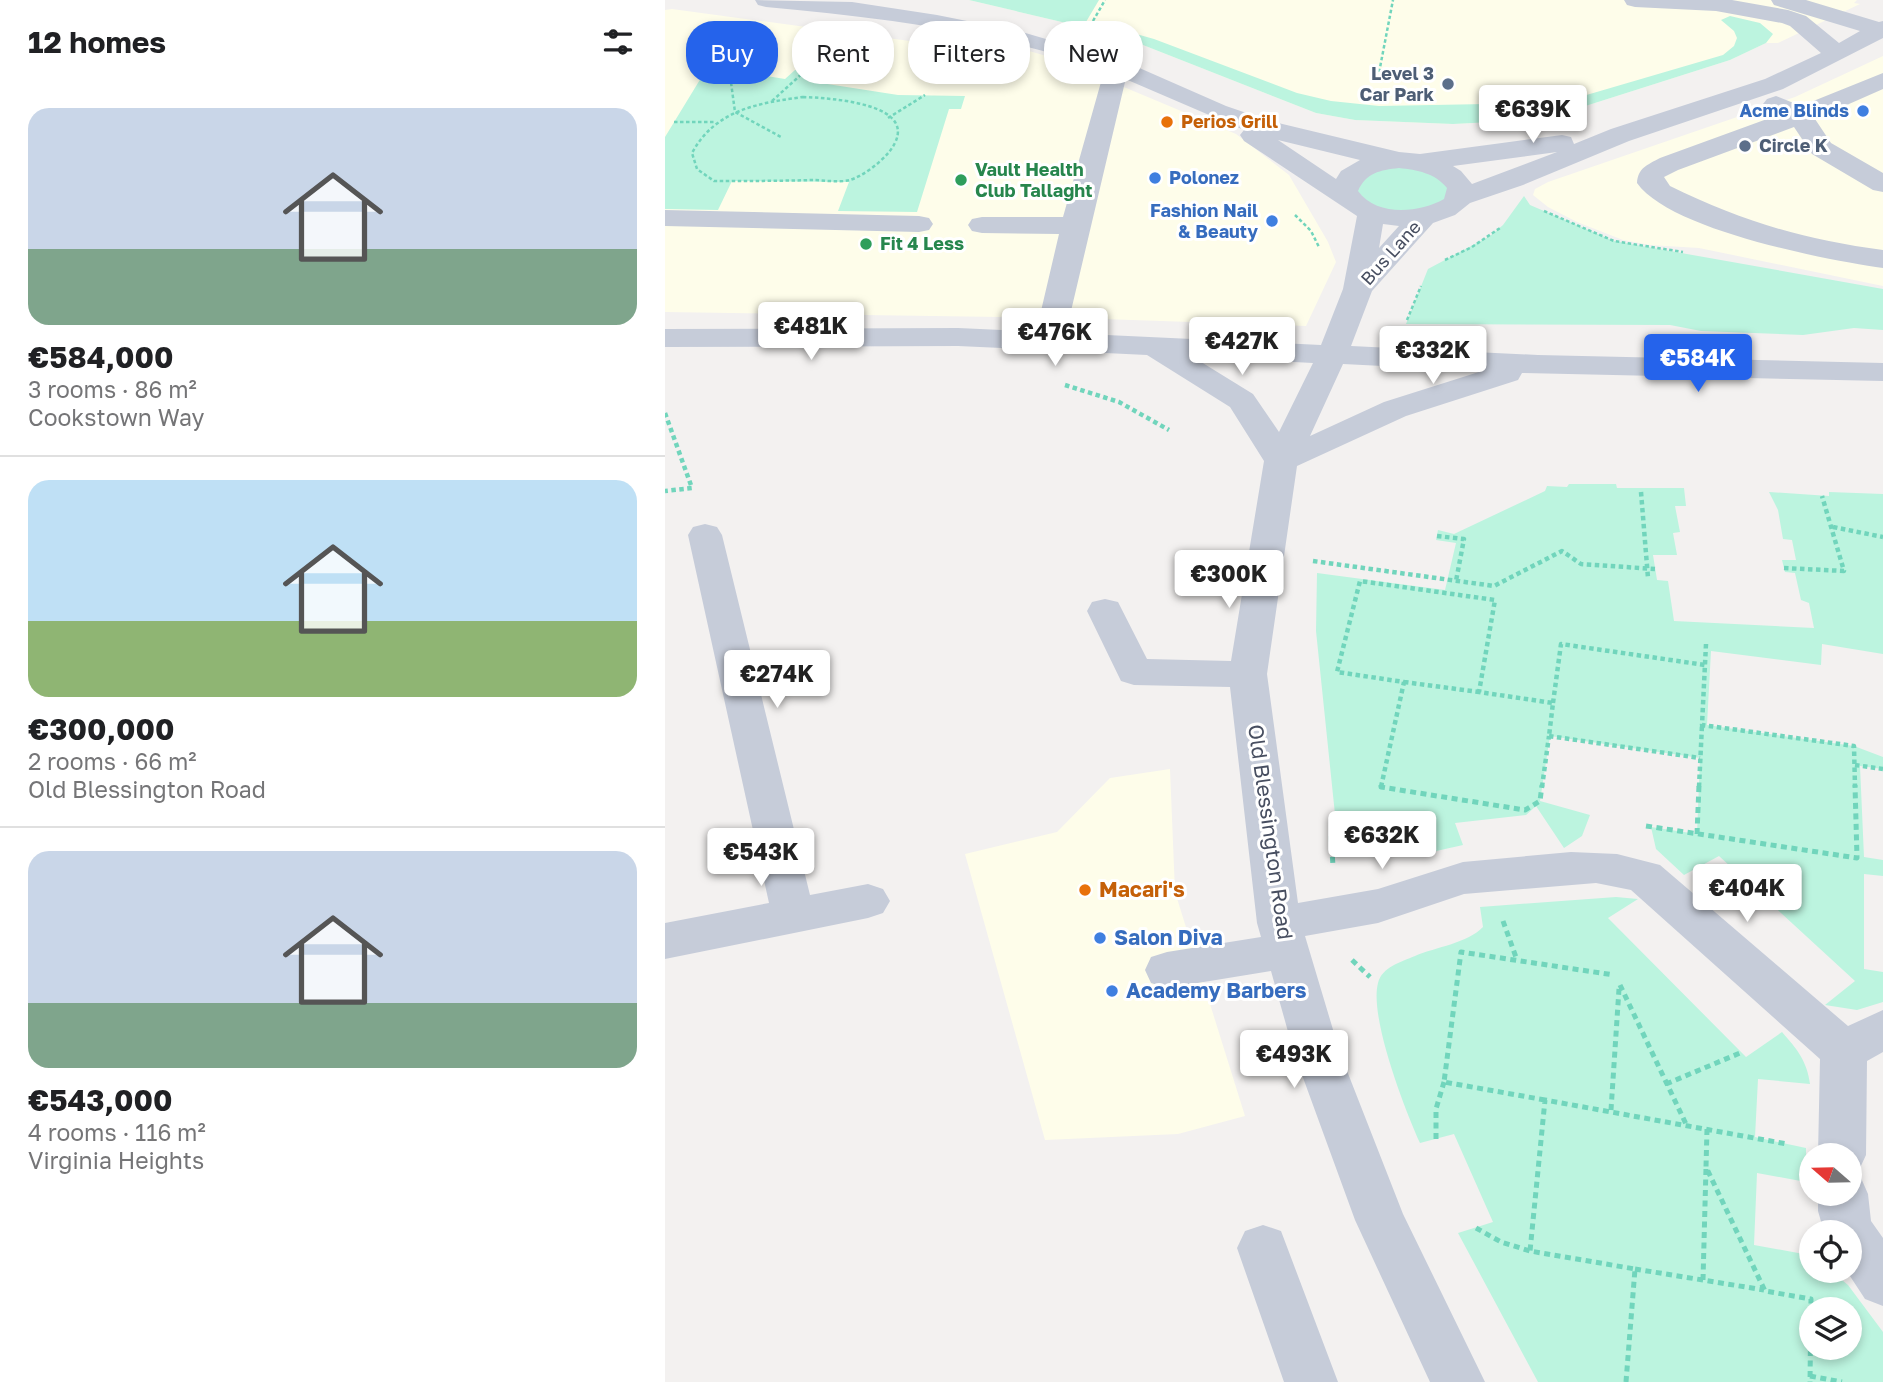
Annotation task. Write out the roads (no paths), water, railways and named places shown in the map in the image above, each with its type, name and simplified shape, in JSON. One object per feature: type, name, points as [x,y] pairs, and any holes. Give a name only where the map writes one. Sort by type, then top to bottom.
[{"type":"street","points":[[766,0],[949,23],[1041,44],[1148,79],[1219,112],[1331,146],[1412,162],[1449,173],[1461,188],[1460,197]]},
{"type":"street","points":[[1635,0],[1710,2],[1765,10],[1798,20],[1837,54]]},
{"type":"street","points":[[1791,2],[1882,23]]},
{"type":"street","points":[[1219,112],[1360,206],[1393,218],[1423,217],[1446,210],[1460,197],[1513,179],[1621,135],[1753,92],[1837,54],[1882,23]]},
{"type":"street","points":[[1800,116],[1883,80]]},
{"type":"street","points":[[1056,311],[1112,84]]},
{"type":"street","points":[[1753,92],[1800,116],[1821,148],[1883,184]]},
{"type":"street","points":[[1412,162],[1621,135],[1669,164],[1726,168],[1794,143],[1800,132],[1800,116]]},
{"type":"street","name":"Bus Lane","points":[[1281,461],[1332,355],[1358,289],[1360,206],[1345,191],[1346,182],[1352,174],[1383,162],[1412,162]]},
{"type":"street","points":[[1669,164],[1651,174],[1651,183],[1660,192],[1737,228],[1820,251],[1883,259]]},
{"type":"street","name":"Bus Lane","points":[[1358,289],[1423,217]]},
{"type":"street","points":[[665,218],[919,224]]},
{"type":"street","points":[[982,225],[1075,226]]},
{"type":"street","points":[[665,338],[930,337],[1538,364],[1883,372]]},
{"type":"street","points":[[1154,347],[1242,401],[1281,461],[1395,410],[1475,382],[1538,364]]},
{"type":"street","name":"Old Blessington Road","points":[[1281,461],[1248,674],[1283,937],[1317,1053],[1380,1220],[1458,1382]]},
{"type":"street","points":[[705,535],[793,914]]},
{"type":"street","points":[[1105,611],[1134,673],[1248,674]]},
{"type":"street","points":[[1167,970],[1283,937],[1463,878],[1596,867],[1645,877],[1844,1051],[1842,1143]]},
{"type":"street","points":[[665,941],[868,901]]},
{"type":"street","points":[[1844,1051],[1883,1029]]},
{"type":"street","points":[[1263,1248],[1311,1382]]},
{"type":"street","points":[[1862,1250],[1883,1282]]},
{"type":"place","name":"Level 3 Car Park","points":[[1448,84]]},
{"type":"place","name":"Acme Blinds","points":[[1863,111]]},
{"type":"place","name":"Perios Grill","points":[[1167,122]]},
{"type":"place","name":"Circle K","points":[[1745,146]]},
{"type":"place","name":"Polonez","points":[[1155,178]]},
{"type":"place","name":"Vault Health Club Tallaght","points":[[961,180]]},
{"type":"place","name":"Fashion Nail & Beauty","points":[[1272,221]]},
{"type":"place","name":"Fit 4 Less","points":[[866,244]]},
{"type":"place","name":"Macari's","points":[[1085,890]]},
{"type":"place","name":"Salon Diva","points":[[1100,938]]},
{"type":"place","name":"Academy Barbers","points":[[1112,991]]}]
